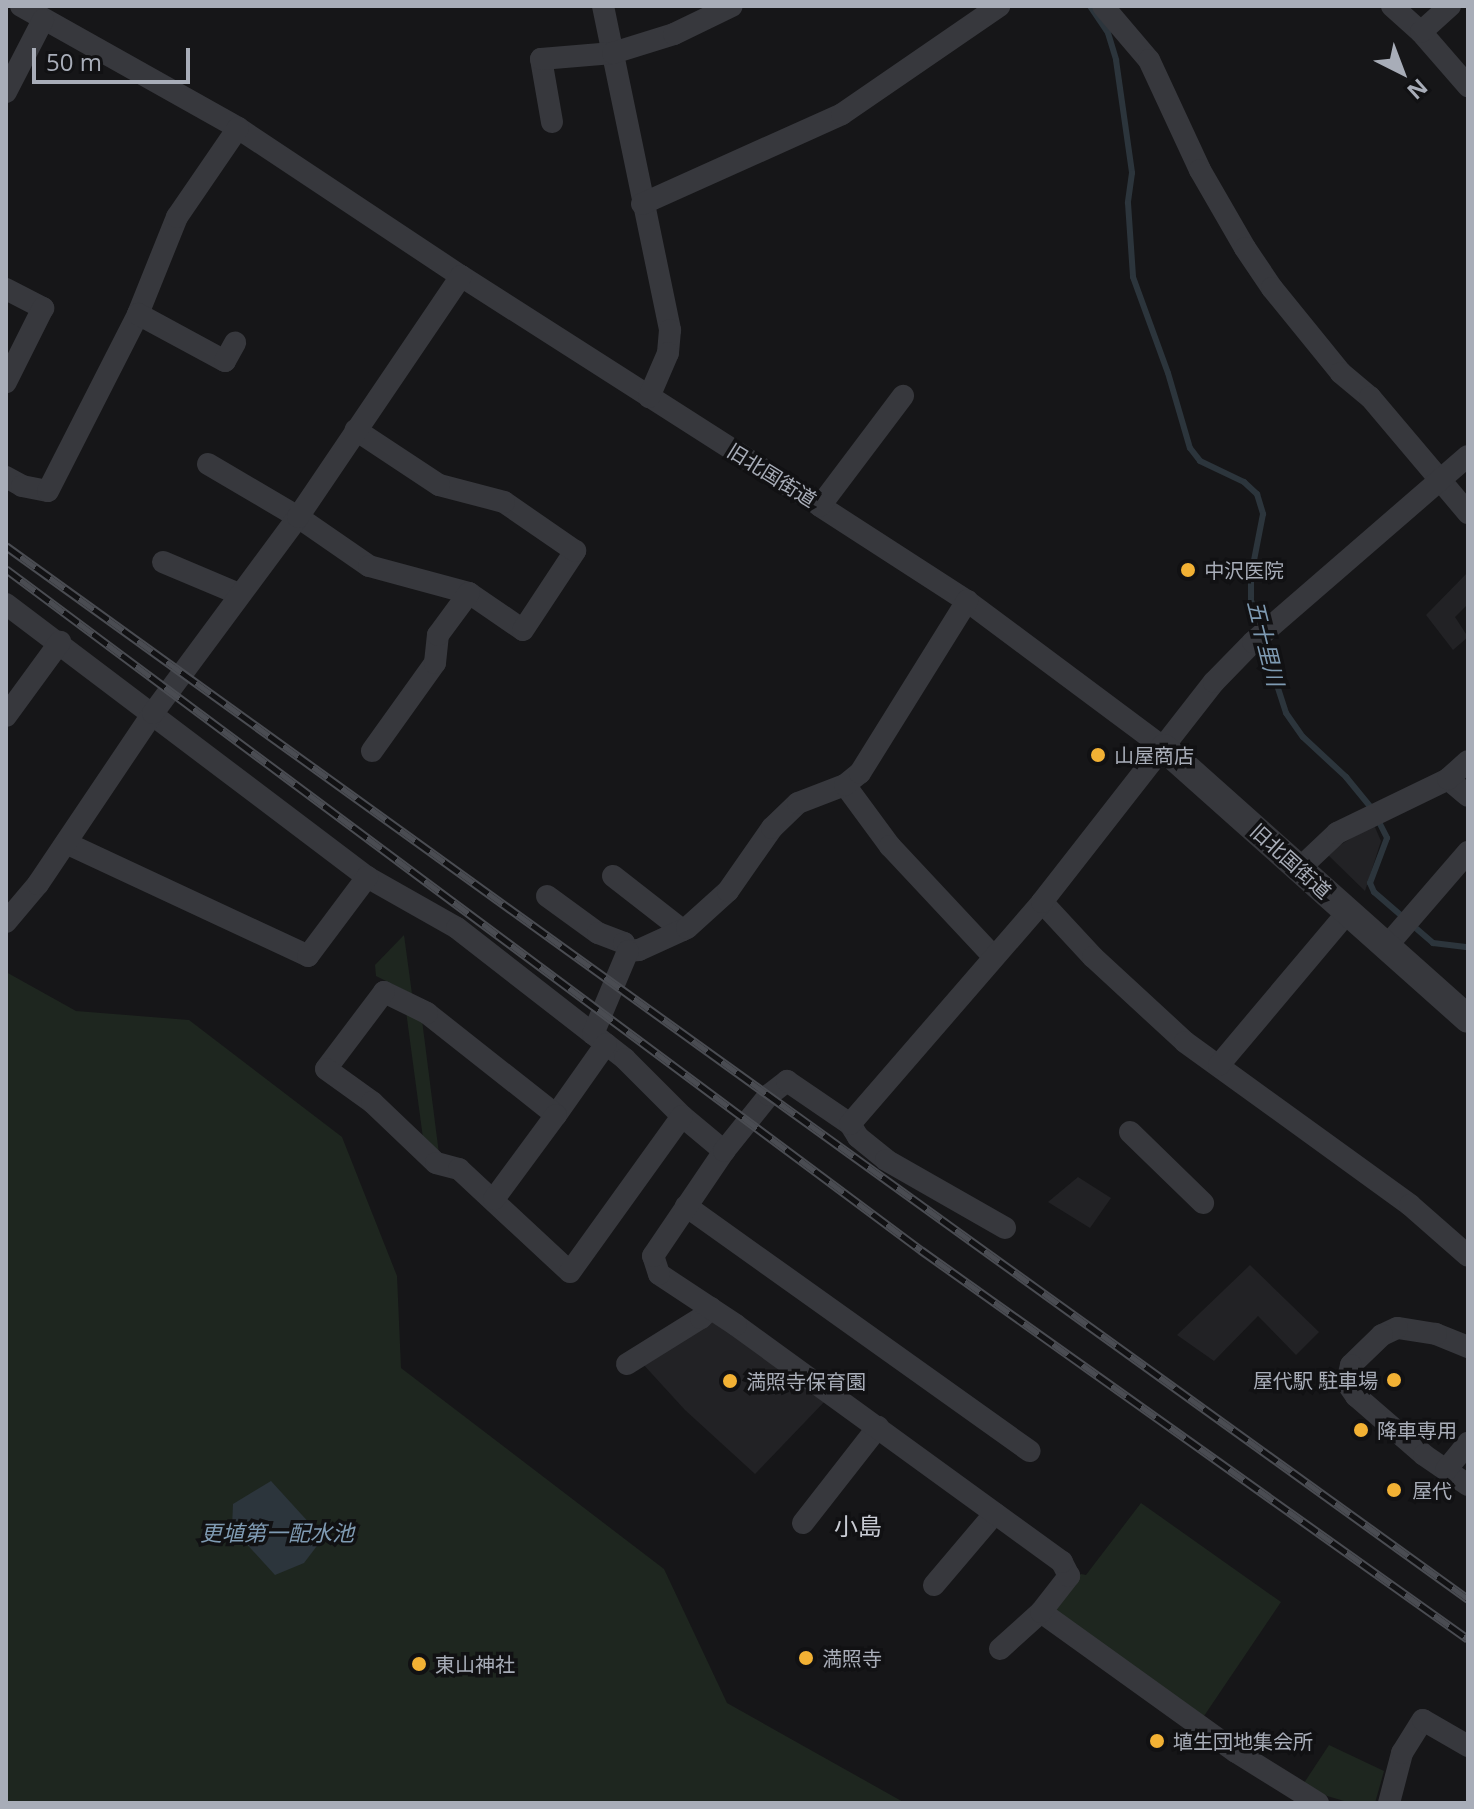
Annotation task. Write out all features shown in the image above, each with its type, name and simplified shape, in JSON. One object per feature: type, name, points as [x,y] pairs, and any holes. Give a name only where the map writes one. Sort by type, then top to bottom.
[{"type":"street","name":"旧北国街道","points":[[21,6],[238,128],[461,276],[967,601],[1164,748],[1347,913],[1400,931],[1468,1019]]},
{"type":"street","points":[[603,6],[670,330],[668,353],[649,397]]},
{"type":"street","points":[[552,122],[541,59],[613,53],[674,34],[732,6]]},
{"type":"street","points":[[642,204],[842,114],[999,6]]},
{"type":"street","points":[[1103,6],[1149,60],[1200,170],[1272,288],[1341,373],[1370,397],[1468,513]]},
{"type":"street","points":[[1392,6],[1421,32],[1468,86]]},
{"type":"street","points":[[1421,32],[1450,6]]},
{"type":"street","points":[[6,92],[43,20]]},
{"type":"street","points":[[6,477],[22,486],[48,491],[138,314],[177,217],[238,128]]},
{"type":"street","points":[[6,922],[66,843],[153,713],[173,691],[239,594],[298,517],[461,276]]},
{"type":"street","points":[[6,289],[43,308],[6,382]]},
{"type":"street","points":[[138,314],[225,361],[235,343]]},
{"type":"street","points":[[820,506],[903,396]]},
{"type":"street","points":[[208,464],[298,517],[369,566],[469,593],[523,630],[575,551],[504,502],[439,485],[356,430]]},
{"type":"street","points":[[850,1124],[1042,902],[1214,682],[1261,635],[1468,456]]},
{"type":"street","points":[[163,562],[239,594]]},
{"type":"street","points":[[372,751],[435,663],[438,635],[469,593]]},
{"type":"street","points":[[628,951],[639,950],[682,930],[728,891],[772,828],[798,803],[845,785],[860,773],[967,601]]},
{"type":"street","points":[[6,604],[367,877],[457,928],[600,1039],[724,1151]]},
{"type":"street","points":[[6,716],[60,642]]},
{"type":"street","points":[[1300,868],[1337,833],[1448,779],[1468,761]]},
{"type":"street","points":[[1448,779],[1468,796]]},
{"type":"street","points":[[845,785],[890,846],[994,957]]},
{"type":"street","points":[[66,843],[308,956],[367,877]]},
{"type":"street","points":[[1400,931],[1468,852]]},
{"type":"street","points":[[613,876],[682,930]]},
{"type":"street","points":[[494,1199],[556,1115],[600,1039],[628,951],[624,943],[598,933],[547,896]]},
{"type":"street","points":[[1042,902],[1093,957],[1164,1023],[1410,1205],[1468,1256]]},
{"type":"street","points":[[1219,1065],[1347,913]]},
{"type":"street","points":[[556,1115],[427,1013],[384,992],[326,1069],[372,1102],[436,1163],[459,1169],[570,1272],[682,1116]]},
{"type":"street","points":[[1000,1649],[1041,1612],[1069,1576],[1062,1562],[878,1427],[659,1274],[653,1256],[724,1151],[769,1095],[787,1081],[850,1124],[858,1137],[886,1160],[1005,1228]]},
{"type":"street","points":[[1130,1132],[1203,1203]]},
{"type":"street","points":[[686,1206],[1029,1451]]},
{"type":"street","points":[[627,1364],[701,1318],[711,1308]]},
{"type":"street","points":[[1468,1347],[1436,1334],[1397,1328],[1382,1335],[1351,1365],[1347,1383],[1369,1408],[1468,1485]]},
{"type":"street","points":[[803,1523],[878,1427]]},
{"type":"street","points":[[1446,1470],[1468,1443]]},
{"type":"street","points":[[934,1585],[995,1513]]},
{"type":"street","points":[[1041,1612],[1236,1752],[1318,1803]]},
{"type":"street","points":[[1389,1803],[1402,1753],[1423,1720],[1468,1746]]},
{"type":"shaded area","points":[[1468,572],[1468,604],[1455,617],[1468,637],[1453,650],[1426,615]]},
{"type":"shaded area","points":[[1374,825],[1381,841],[1365,891],[1326,853]]},
{"type":"shaded area","points":[[404,935],[412,994],[376,976],[375,965]]},
{"type":"shaded area","points":[[6,972],[76,1011],[189,1020],[342,1137],[397,1276],[401,1368],[664,1569],[727,1703],[905,1803],[6,1803]]},
{"type":"shaded area","points":[[406,1011],[422,1020],[439,1154],[423,1138]]},
{"type":"shaded area","points":[[1078,1177],[1111,1198],[1090,1228],[1048,1202]]},
{"type":"shaded area","points":[[1250,1265],[1319,1332],[1296,1355],[1258,1316],[1214,1361],[1177,1335]]},
{"type":"shaded area","name":"満照寺保育園","points":[[715,1319],[827,1399],[755,1474],[685,1410],[642,1363]]},
{"type":"shaded area","points":[[1141,1503],[1281,1602],[1204,1716],[1052,1608],[1081,1574],[1086,1575]]},
{"type":"shaded area","points":[[1329,1745],[1384,1771],[1375,1803],[1351,1803],[1327,1796],[1304,1783]]},
{"type":"water","name":"更埴第一配水池","points":[[271,1481],[323,1538],[304,1563],[275,1575],[232,1528],[233,1504]]},
{"type":"waterway","name":"五十里川","points":[[1090,6],[1108,33],[1116,60],[1132,173],[1128,203],[1133,277],[1168,373],[1190,448],[1200,461],[1244,482],[1257,494],[1263,514],[1251,576],[1251,600],[1259,628]]},
{"type":"waterway","name":"五十里川","points":[[1262,639],[1286,713],[1303,737],[1346,777],[1373,810]]},
{"type":"waterway","name":"五十里川","points":[[1378,820],[1387,838],[1370,883],[1374,892],[1433,943],[1468,947]]},
{"type":"railway","points":[[6,546],[1468,1599]]},
{"type":"railway","points":[[6,569],[921,1250],[1468,1639]]},
{"type":"place","name":"中沢医院","points":[[1188,570]]},
{"type":"place","name":"山屋商店","points":[[1098,755]]},
{"type":"place","name":"屋代駅 駐車場","points":[[1394,1380]]},
{"type":"place","name":"満照寺保育園","points":[[730,1381]]},
{"type":"place","name":"降車専用","points":[[1361,1430]]},
{"type":"place","name":"屋代","points":[[1394,1490]]},
{"type":"place","name":"満照寺","points":[[806,1658]]},
{"type":"place","name":"東山神社","points":[[419,1664]]},
{"type":"place","name":"埴生団地集会所","points":[[1157,1741]]},
{"type":"district","name":"小島","points":[[858,1526]]}]
